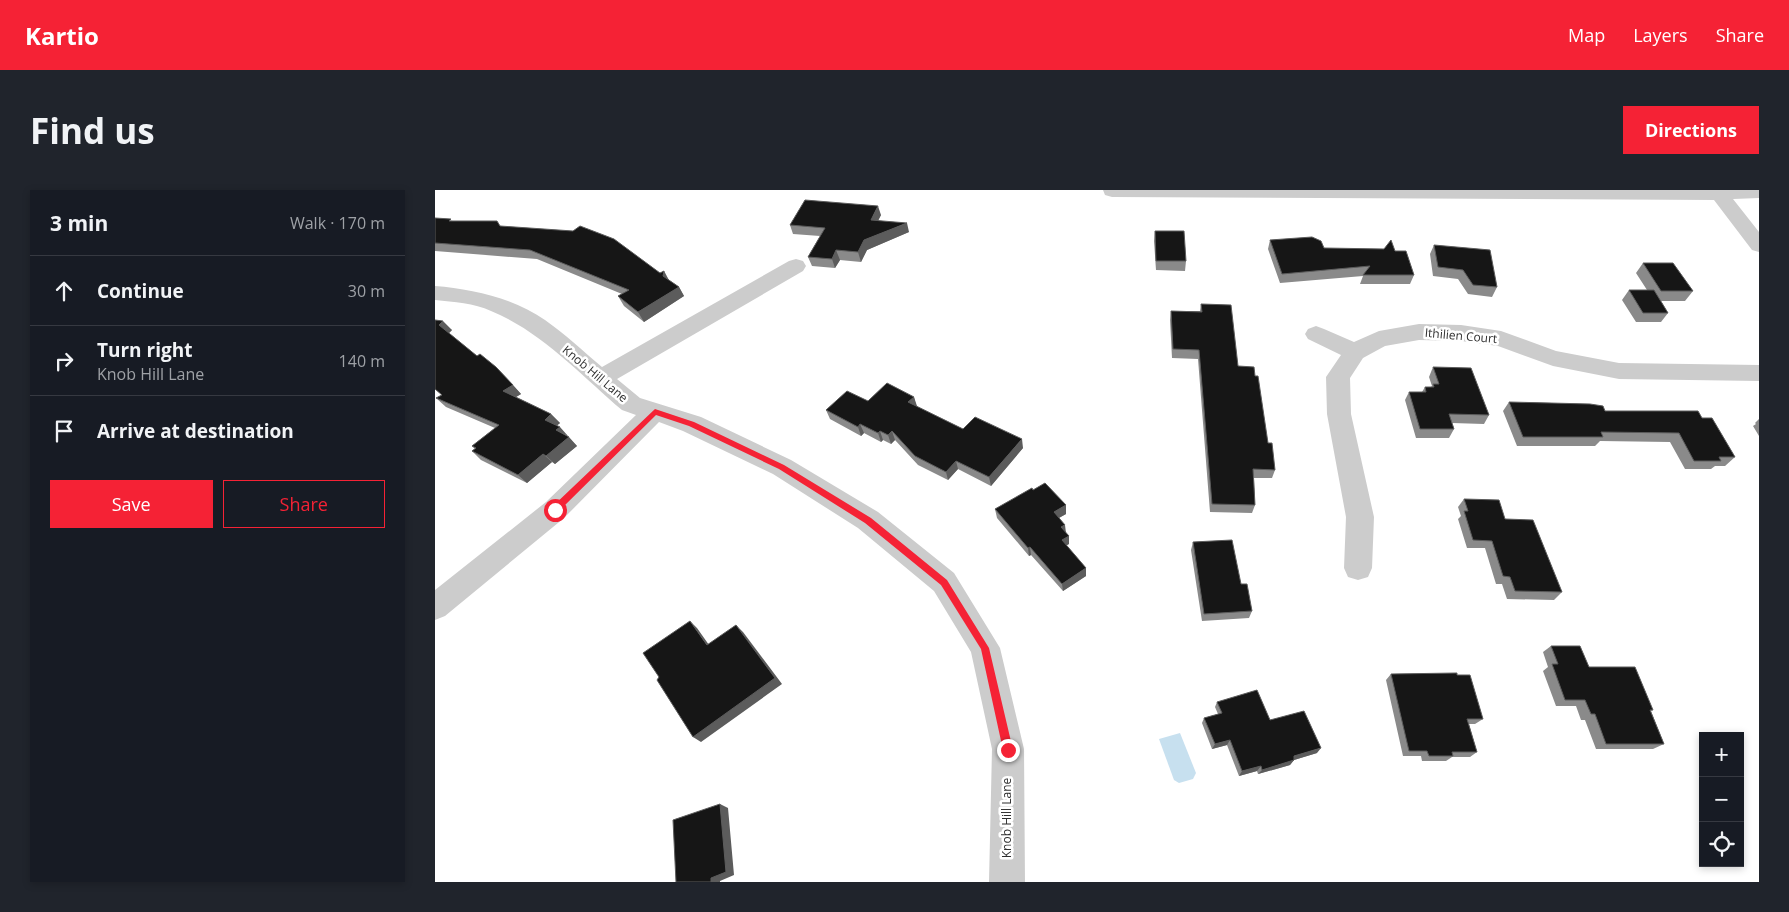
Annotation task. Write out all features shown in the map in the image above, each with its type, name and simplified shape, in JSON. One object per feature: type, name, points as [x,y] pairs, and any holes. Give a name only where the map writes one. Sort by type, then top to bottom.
[{"type":"street","points":[[1112,191],[1719,194],[1759,192]]},
{"type":"street","points":[[1719,194],[1759,246]]},
{"type":"street","points":[[601,378],[796,266]]},
{"type":"street","name":"Knob Hill Lane","points":[[435,293],[460,295],[498,305],[536,324],[631,404],[691,424],[782,467],[868,520],[944,582],[985,648],[1008,750],[1007,882]]},
{"type":"street","name":"Ithilien Court","points":[[1358,568],[1360,517],[1339,414],[1338,377],[1355,352],[1379,339],[1419,332],[1461,333],[1501,339],[1553,358],[1619,371],[1759,373]]},
{"type":"street","points":[[1316,334],[1355,352]]},
{"type":"street","points":[[435,607],[555,510],[655,412]]},
{"type":"water","points":[[1180,733],[1196,773],[1193,779],[1179,783],[1174,780],[1159,739]]},
{"type":"building","points":[[805,200],[878,206],[871,220],[907,223],[864,240],[858,252],[836,250],[832,259],[808,257],[825,228],[790,225]]},
{"type":"building","points":[[435,218],[451,219],[449,221],[497,221],[500,226],[573,231],[580,226],[614,239],[660,273],[664,271],[663,276],[679,287],[638,312],[618,296],[629,290],[530,250],[435,243]]},
{"type":"building","points":[[1155,231],[1184,231],[1186,261],[1156,261]]},
{"type":"building","points":[[1312,237],[1321,241],[1324,248],[1384,249],[1391,240],[1395,251],[1406,251],[1414,275],[1363,275],[1370,266],[1282,274],[1270,240]]},
{"type":"building","points":[[1434,245],[1490,250],[1497,287],[1473,285],[1463,270],[1438,267]]},
{"type":"building","points":[[1643,263],[1673,263],[1693,291],[1661,291]]},
{"type":"building","points":[[1629,290],[1654,290],[1668,313],[1643,313]]},
{"type":"building","points":[[1201,304],[1231,305],[1238,366],[1254,367],[1255,376],[1258,376],[1268,443],[1272,443],[1275,470],[1253,469],[1255,505],[1212,504],[1199,350],[1173,349],[1171,311],[1202,312]]},
{"type":"building","points":[[435,320],[443,321],[439,325],[477,356],[480,354],[513,385],[503,391],[551,414],[545,420],[560,427],[556,430],[569,437],[546,456],[543,454],[518,475],[472,451],[476,448],[472,446],[499,425],[436,398],[442,395],[435,389]]},
{"type":"building","points":[[1433,367],[1471,368],[1489,415],[1449,414],[1454,429],[1420,429],[1409,392],[1426,392],[1425,387],[1434,387],[1433,384],[1439,384]]},
{"type":"building","points":[[887,383],[914,397],[908,402],[963,429],[975,417],[1022,439],[989,477],[956,461],[946,472],[915,456],[892,431],[888,435],[880,431],[878,433],[860,424],[858,427],[826,410],[847,391],[868,401]]},
{"type":"building","points":[[1509,402],[1590,404],[1603,406],[1605,411],[1698,411],[1702,418],[1712,418],[1735,457],[1719,457],[1721,461],[1694,461],[1679,433],[1601,432],[1603,437],[1523,437]]},
{"type":"building","points":[[1045,483],[1066,505],[1054,512],[1065,525],[1061,527],[1069,536],[1062,540],[1086,568],[1062,584],[995,509],[1032,488],[1033,490]]},
{"type":"building","points":[[1464,499],[1499,500],[1505,519],[1533,520],[1562,592],[1515,591],[1510,577],[1503,576],[1492,541],[1473,540],[1464,511],[1468,511]]},
{"type":"building","points":[[1232,540],[1241,584],[1247,584],[1252,611],[1204,614],[1193,542]]},
{"type":"building","points":[[690,621],[707,645],[736,625],[775,678],[693,737],[657,680],[659,677],[643,653]]},
{"type":"building","points":[[1551,646],[1580,646],[1589,667],[1635,667],[1653,710],[1650,710],[1664,744],[1606,744],[1595,714],[1591,714],[1585,700],[1565,700],[1552,664],[1558,664]]},
{"type":"building","points":[[1457,673],[1457,675],[1470,675],[1483,719],[1467,719],[1477,752],[1452,752],[1453,756],[1429,756],[1427,751],[1409,751],[1391,674]]},
{"type":"building","points":[[1257,690],[1270,720],[1304,711],[1321,748],[1294,756],[1294,760],[1262,770],[1261,766],[1242,771],[1230,740],[1215,744],[1204,718],[1222,713],[1217,702]]},
{"type":"building","points":[[720,804],[726,872],[711,878],[711,882],[676,882],[673,820]]},
{"type":"route","points":[[555,510],[655,412],[691,424],[782,467],[868,520],[944,582],[985,648],[1008,750]]}]
